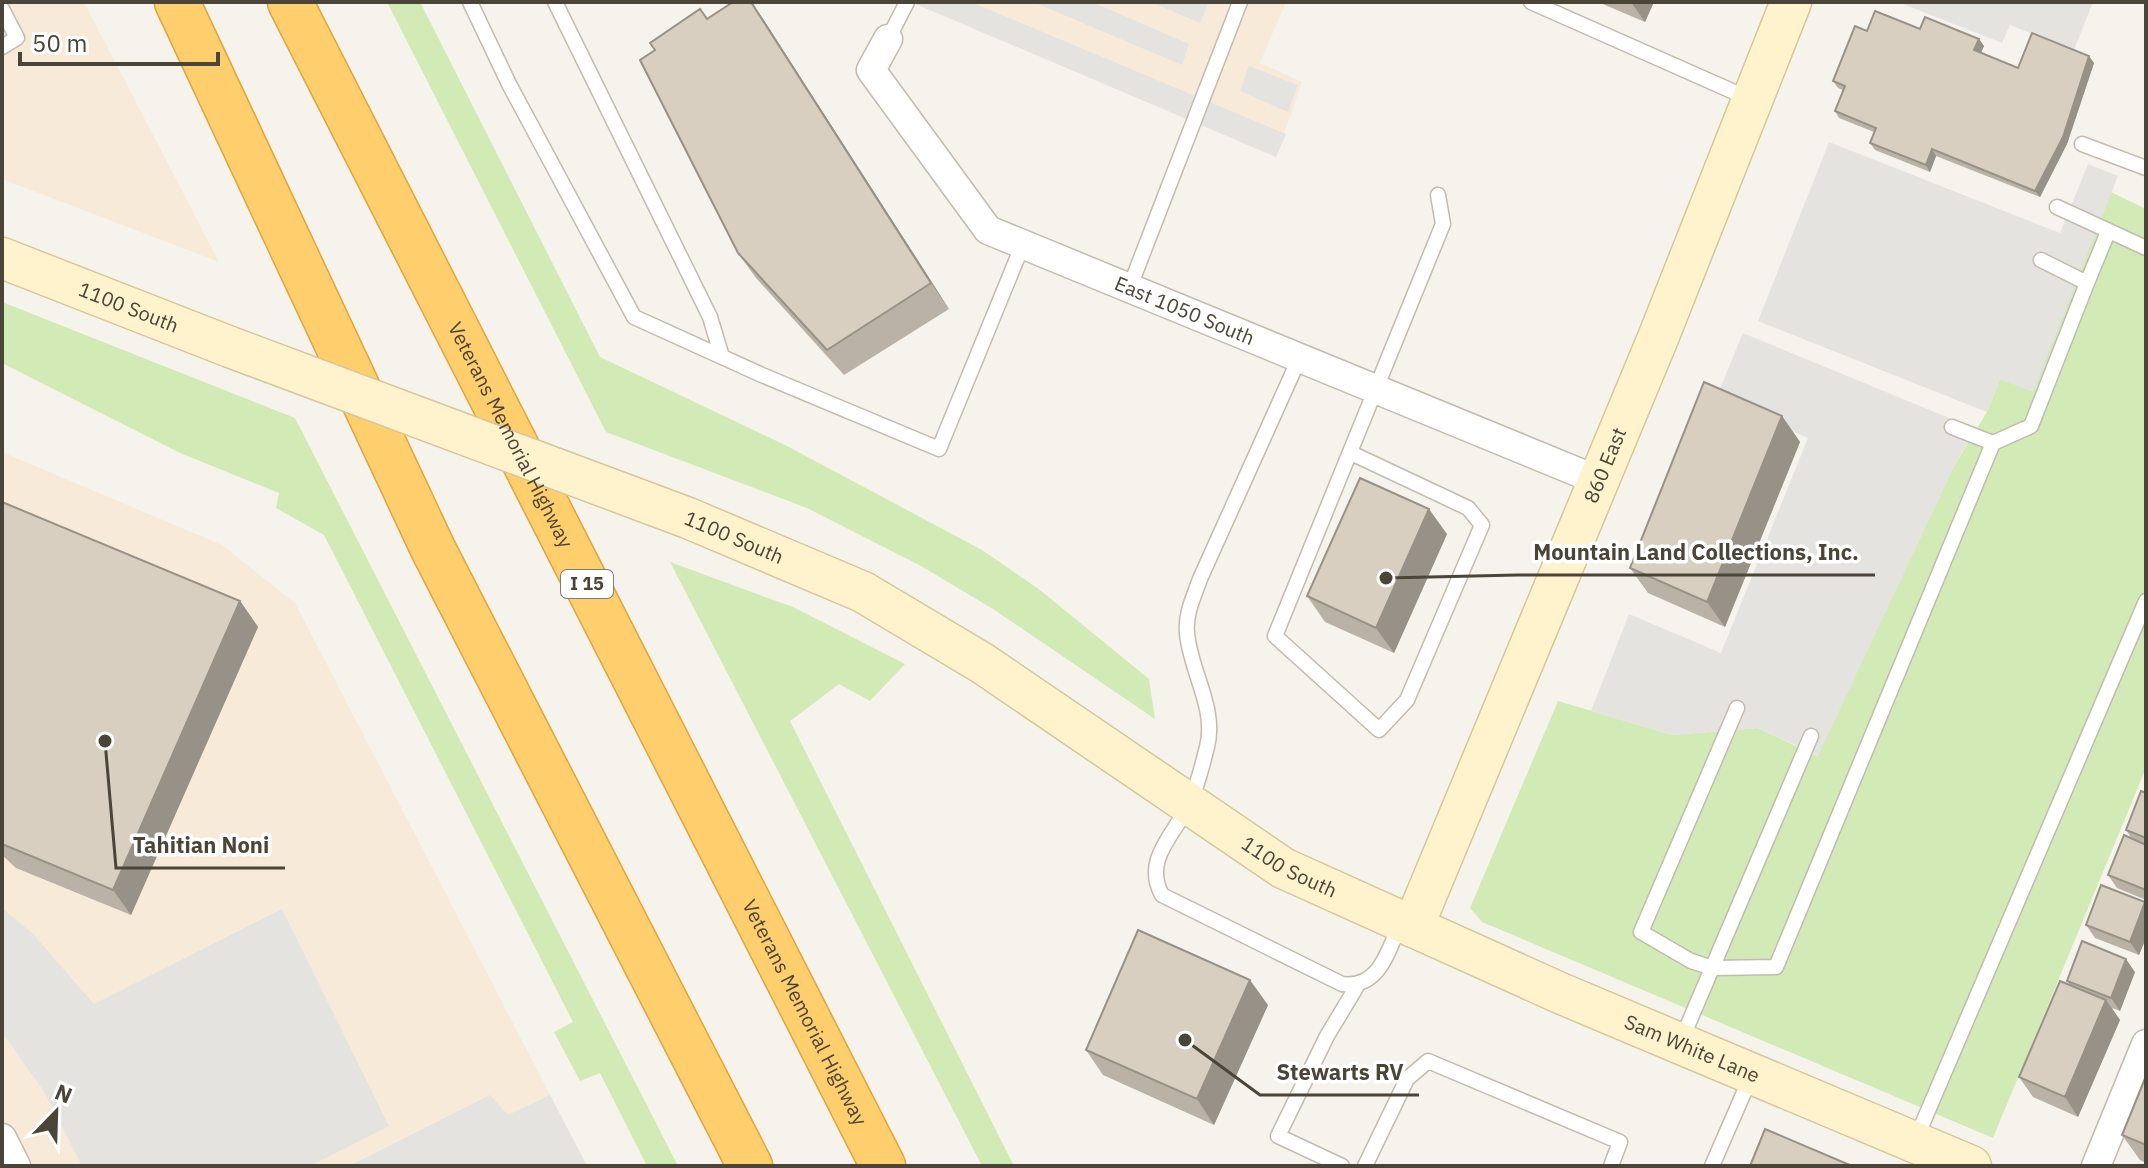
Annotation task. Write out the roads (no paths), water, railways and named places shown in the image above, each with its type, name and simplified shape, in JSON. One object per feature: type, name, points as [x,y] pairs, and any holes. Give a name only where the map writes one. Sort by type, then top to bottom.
[{"type":"highway","points":[[177,2],[433,549],[750,1166]]},
{"type":"highway","name":"Veterans Memorial Highway","points":[[290,2],[883,1166]]},
{"type":"street","name":"860 East","points":[[1407,924],[1658,338],[1791,2]]},
{"type":"street","name":"East 1050 South","points":[[888,39],[871,70],[988,230],[1597,480]]},
{"type":"street","name":"1100 South","points":[[2,258],[230,347],[688,518],[863,592],[982,663],[1283,868],[1407,924]]},
{"type":"street","name":"Sam White Lane","points":[[1407,924],[1971,1166]]},
{"type":"street","points":[[2096,1166],[2146,1044]]},
{"type":"street","points":[[2,1138],[16,1166]]},
{"type":"lane","points":[[470,2],[509,84],[634,317],[722,357],[939,449],[1023,244]]},
{"type":"lane","points":[[555,2],[710,317],[722,357]]},
{"type":"lane","points":[[888,39],[907,2]]},
{"type":"lane","points":[[1129,289],[1240,2]]},
{"type":"lane","points":[[1531,2],[1752,100]]},
{"type":"lane","points":[[2,9],[17,38],[2,47]]},
{"type":"lane","points":[[2082,144],[2146,168]]},
{"type":"lane","points":[[1351,453],[1468,508],[1482,525],[1407,700],[1379,730],[1275,636],[1443,224],[1438,195]]},
{"type":"lane","points":[[2057,207],[2146,248]]},
{"type":"lane","points":[[1737,708],[1641,932],[1691,961],[1713,968],[1776,967],[1993,443],[2031,426],[2108,232]]},
{"type":"lane","points":[[2041,260],[2087,283]]},
{"type":"lane","points":[[1299,359],[1200,579],[1190,609],[1187,632],[1210,720],[1208,743],[1190,805],[1159,853],[1155,865],[1156,876],[1162,895],[1342,984],[1357,986]]},
{"type":"lane","points":[[1952,427],[1993,443]]},
{"type":"lane","points":[[1915,1142],[2146,601]]},
{"type":"lane","points":[[1680,1043],[1811,736]]},
{"type":"lane","points":[[1342,1166],[1278,1136],[1327,1036],[1357,986],[1372,978],[1407,924]]},
{"type":"lane","points":[[1365,1166],[1407,1079],[1428,1061],[1620,1142],[1611,1166]]},
{"type":"lane","points":[[1712,1166],[1752,1074]]},
{"type":"place","name":"Mountain Land Collections, Inc.","points":[[1386,578]]},
{"type":"place","name":"Tahitian Noni","points":[[105,741]]},
{"type":"place","name":"Stewarts RV","points":[[1185,1040]]}]
